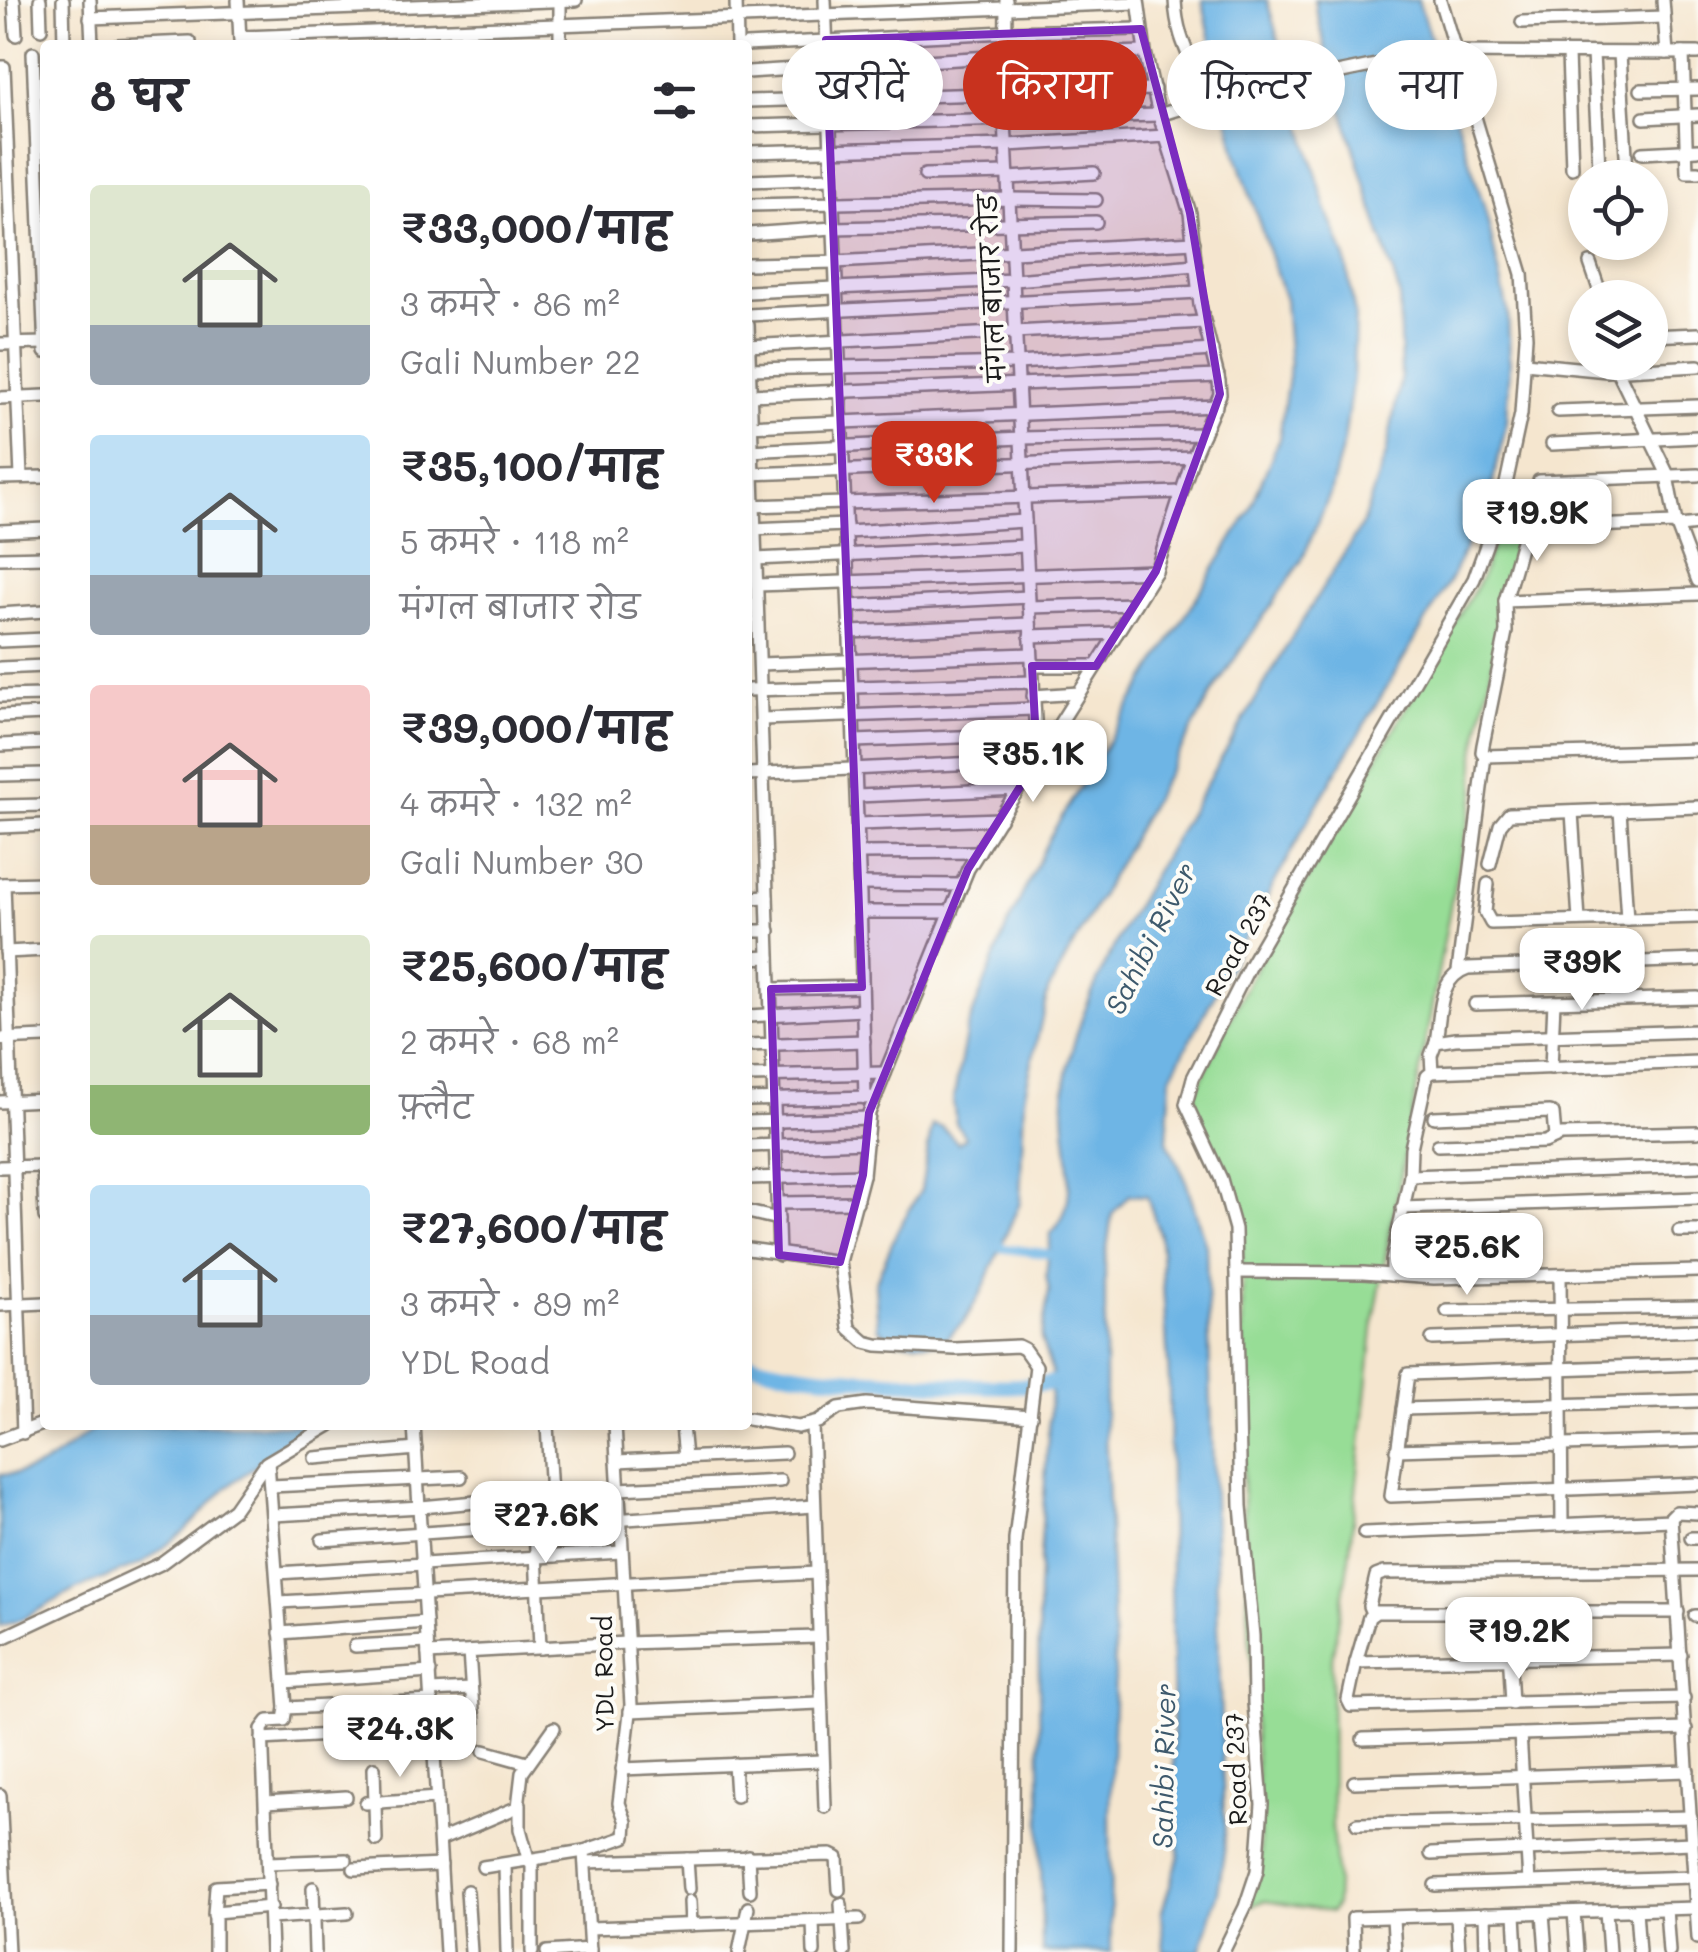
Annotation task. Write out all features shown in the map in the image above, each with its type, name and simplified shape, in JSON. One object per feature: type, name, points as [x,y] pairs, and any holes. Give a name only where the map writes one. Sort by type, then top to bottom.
[{"type":"street","points":[[14,0],[16,35]]},
{"type":"street","points":[[40,0],[41,30]]},
{"type":"street","points":[[63,0],[64,40]]},
{"type":"street","points":[[90,0],[92,40]]},
{"type":"street","points":[[90,18],[238,5],[576,0]]},
{"type":"street","points":[[736,0],[737,40]]},
{"type":"street","points":[[825,0],[826,40],[1141,29]]},
{"type":"street","points":[[1175,0],[1180,40]]},
{"type":"street","name":"Road 237","points":[[1440,0],[1452,40]]},
{"type":"street","points":[[1664,0],[1666,54]]},
{"type":"street","points":[[560,1],[560,40]]},
{"type":"street","points":[[260,40],[826,16],[1006,4],[1138,2],[1143,40]]},
{"type":"street","name":"मंगल बाजार रोड","points":[[1006,4],[1006,40]]},
{"type":"street","points":[[238,5],[240,40]]},
{"type":"street","points":[[1522,22],[1664,17]]},
{"type":"street","points":[[752,45],[782,43]]},
{"type":"street","points":[[1497,51],[1698,53]]},
{"type":"street","points":[[33,53],[40,204]]},
{"type":"street","points":[[1682,53],[1684,90],[1691,116],[1692,150],[1687,172],[1698,172]]},
{"type":"street","points":[[1568,54],[1572,160]]},
{"type":"street","points":[[1593,54],[1599,160]]},
{"type":"street","points":[[1620,54],[1626,160]]},
{"type":"street","points":[[870,1097],[885,1072],[978,852],[1156,571],[1192,457],[1216,406],[1220,389],[1198,292],[1187,201],[1147,60]]},
{"type":"street","points":[[0,68],[4,67],[21,477]]},
{"type":"street","points":[[752,72],[782,70]]},
{"type":"street","points":[[1147,89],[1154,89]]},
{"type":"street","points":[[1640,90],[1698,89]]},
{"type":"street","points":[[752,100],[782,99]]},
{"type":"street","points":[[1147,115],[1167,113]]},
{"type":"street","points":[[1644,118],[1691,116]]},
{"type":"street","points":[[752,126],[782,125]]},
{"type":"street","points":[[829,130],[852,660],[864,1073],[870,1097],[863,1175],[840,1262],[849,1328],[865,1342],[956,1349],[1018,1346],[1024,1348],[1036,1366],[1015,1540],[1012,1952]]},
{"type":"street","name":"मंगल बाजार रोड","points":[[1006,130],[1037,760]]},
{"type":"street","name":"Road 237","points":[[1223,1952],[1258,1872],[1262,1804],[1254,1702],[1254,1636],[1241,1506],[1235,1229],[1221,1178],[1186,1104],[1193,1078],[1249,967],[1474,579],[1497,514],[1521,414],[1525,363],[1522,274],[1479,130]]},
{"type":"street","points":[[752,152],[1166,136]]},
{"type":"street","points":[[1642,152],[1692,150]]},
{"type":"street","points":[[924,176],[1094,173]]},
{"type":"street","points":[[752,181],[830,178]]},
{"type":"street","points":[[752,205],[1010,198],[1096,200]]},
{"type":"street","points":[[752,234],[1096,222]]},
{"type":"street","points":[[752,264],[1194,242]]},
{"type":"street","points":[[1590,263],[1596,280]]},
{"type":"street","points":[[752,292],[1014,280],[1196,265]]},
{"type":"street","points":[[752,315],[1198,292]]},
{"type":"street","points":[[752,346],[1204,322]]},
{"type":"street","points":[[1668,335],[1698,334]]},
{"type":"street","points":[[0,344],[40,342]]},
{"type":"street","points":[[752,369],[1018,363],[1212,350]]},
{"type":"street","points":[[1525,363],[1568,369]]},
{"type":"street","points":[[1668,367],[1698,366]]},
{"type":"street","points":[[752,396],[1218,376]]},
{"type":"street","points":[[1628,380],[1636,408],[1668,476],[1677,525],[1698,581]]},
{"type":"street","points":[[0,398],[40,396]]},
{"type":"street","points":[[752,426],[1216,406]]},
{"type":"street","points":[[1558,411],[1698,406]]},
{"type":"street","points":[[752,451],[1203,434]]},
{"type":"street","points":[[1552,444],[1698,437]]},
{"type":"street","points":[[752,474],[1192,457]]},
{"type":"street","points":[[1458,971],[1485,756],[1482,752],[1506,632],[1505,602],[1536,487],[1544,479],[1698,475]]},
{"type":"street","points":[[0,478],[40,477]]},
{"type":"street","points":[[752,505],[1180,492]]},
{"type":"street","points":[[1497,514],[1526,527],[1698,524]]},
{"type":"street","points":[[752,529],[1024,521]]},
{"type":"street","points":[[0,531],[40,529]]},
{"type":"street","points":[[779,1255],[762,746],[754,690],[753,564],[1026,546]]},
{"type":"street","points":[[0,558],[40,557]]},
{"type":"street","points":[[754,592],[848,582],[1156,571]]},
{"type":"street","points":[[1505,602],[1698,594]]},
{"type":"street","points":[[849,606],[1135,604]]},
{"type":"street","points":[[0,614],[40,612]]},
{"type":"street","points":[[850,632],[1117,632]]},
{"type":"street","points":[[0,642],[40,640]]},
{"type":"street","points":[[756,660],[1032,660],[1096,666]]},
{"type":"street","points":[[0,668],[40,666]]},
{"type":"street","points":[[754,690],[852,687],[1033,696]]},
{"type":"street","points":[[757,716],[854,716],[1080,692]]},
{"type":"street","points":[[0,696],[40,694]]},
{"type":"street","points":[[0,716],[40,714]]},
{"type":"street","points":[[854,741],[1036,734]]},
{"type":"street","points":[[0,745],[40,743]]},
{"type":"street","points":[[752,746],[762,746]]},
{"type":"street","points":[[1485,756],[1698,750]]},
{"type":"street","points":[[752,774],[1037,760]]},
{"type":"street","points":[[0,775],[40,774]]},
{"type":"street","points":[[856,796],[1018,789]]},
{"type":"street","points":[[0,806],[40,805]]},
{"type":"street","points":[[1490,864],[1503,818],[1509,814],[1698,807]]},
{"type":"street","points":[[1620,810],[1627,919]]},
{"type":"street","points":[[1572,812],[1579,920]]},
{"type":"street","points":[[858,824],[1000,819]]},
{"type":"street","points":[[0,827],[40,825]]},
{"type":"street","points":[[859,854],[978,852]]},
{"type":"street","points":[[23,1433],[6,1167],[6,952],[2,884],[40,883]]},
{"type":"street","points":[[860,884],[962,884]]},
{"type":"street","points":[[1488,884],[1486,912],[1490,923],[1698,917]]},
{"type":"street","points":[[752,898],[768,897]]},
{"type":"street","points":[[860,912],[951,912]]},
{"type":"street","points":[[752,931],[768,930]]},
{"type":"street","points":[[6,952],[40,950]]},
{"type":"street","points":[[752,958],[770,957]]},
{"type":"street","points":[[1432,1072],[1431,1054],[1444,986],[1458,971],[1698,960]]},
{"type":"street","points":[[770,989],[862,987]]},
{"type":"street","points":[[1476,1004],[1698,998]]},
{"type":"street","points":[[1551,1068],[1554,1002]]},
{"type":"street","points":[[752,1016],[863,1010]]},
{"type":"street","points":[[1436,1042],[1455,1038],[1698,1030]]},
{"type":"street","points":[[4,1038],[40,1036]]},
{"type":"street","points":[[752,1045],[864,1041]]},
{"type":"street","points":[[1392,1276],[1417,1118],[1427,1076],[1432,1072],[1698,1062]]},
{"type":"street","points":[[752,1076],[885,1072]]},
{"type":"street","points":[[752,1100],[870,1097]]},
{"type":"street","points":[[5,1101],[40,1100]]},
{"type":"street","points":[[1434,1117],[1549,1112],[1553,1114],[1555,1137]]},
{"type":"street","points":[[752,1122],[868,1118]]},
{"type":"street","points":[[1438,1145],[1698,1132]]},
{"type":"street","points":[[752,1146],[866,1142]]},
{"type":"street","points":[[6,1167],[40,1166]]},
{"type":"street","points":[[1410,1176],[1698,1166]]},
{"type":"street","points":[[752,1178],[863,1175]]},
{"type":"street","points":[[1402,1208],[1698,1198]]},
{"type":"street","points":[[778,1203],[857,1202]]},
{"type":"street","points":[[752,1213],[778,1219]]},
{"type":"street","points":[[1679,1231],[1698,1231]]},
{"type":"street","points":[[752,1250],[840,1262]]},
{"type":"street","points":[[1236,1272],[1392,1276],[1698,1272]]},
{"type":"street","points":[[1560,1274],[1562,1524]]},
{"type":"street","points":[[0,1306],[40,1303]]},
{"type":"street","points":[[1447,1311],[1698,1306]]},
{"type":"street","points":[[1432,1339],[1698,1330]]},
{"type":"street","points":[[1698,1364],[1408,1374],[1390,1496],[1698,1484]]},
{"type":"street","points":[[1403,1408],[1698,1401]]},
{"type":"street","points":[[752,1420],[794,1427],[812,1424],[837,1409],[867,1404],[1031,1416]]},
{"type":"street","points":[[812,1424],[825,1807]]},
{"type":"street","points":[[0,1440],[40,1425]]},
{"type":"street","points":[[0,1638],[160,1564],[238,1506],[268,1462],[322,1430]]},
{"type":"street","points":[[414,1430],[446,1952]]},
{"type":"street","points":[[547,1430],[551,1495]]},
{"type":"street","name":"YDL Road","points":[[584,1857],[625,1837],[626,1822],[619,1803],[630,1711],[615,1430]]},
{"type":"street","points":[[682,1430],[684,1458]]},
{"type":"street","points":[[1396,1450],[1698,1441]]},
{"type":"street","points":[[315,1458],[416,1450]]},
{"type":"street","points":[[617,1461],[784,1453]]},
{"type":"street","points":[[268,1462],[286,1708],[284,1720],[263,1724],[262,1739],[271,1952]]},
{"type":"street","points":[[271,1486],[461,1476]]},
{"type":"street","points":[[273,1515],[780,1480]]},
{"type":"street","points":[[322,1540],[814,1506]]},
{"type":"street","points":[[1698,1513],[1673,1513],[1671,1520],[1684,1698],[1690,1724],[1698,1938]]},
{"type":"street","points":[[1364,1532],[1671,1520]]},
{"type":"street","points":[[534,1526],[540,1648]]},
{"type":"street","points":[[278,1573],[621,1552]]},
{"type":"street","points":[[1684,1698],[1351,1706],[1348,1700],[1372,1614],[1369,1606],[1376,1576],[1384,1573],[1698,1570]]},
{"type":"street","points":[[279,1602],[816,1574]]},
{"type":"street","points":[[1372,1614],[1678,1612]]},
{"type":"street","points":[[1507,1613],[1512,1703]]},
{"type":"street","points":[[280,1632],[426,1622]]},
{"type":"street","points":[[355,1646],[469,1652],[817,1637]]},
{"type":"street","points":[[469,1652],[474,1724]]},
{"type":"street","points":[[1356,1662],[1682,1655]]},
{"type":"street","points":[[284,1682],[430,1672]]},
{"type":"street","points":[[286,1708],[471,1690]]},
{"type":"street","points":[[630,1711],[819,1703]]},
{"type":"street","points":[[1363,1739],[1690,1724]]},
{"type":"street","points":[[532,1952],[530,1861],[520,1829],[522,1773],[554,1728]]},
{"type":"street","points":[[262,1739],[434,1730]]},
{"type":"street","points":[[1520,1734],[1530,1882]]},
{"type":"street","points":[[484,1751],[527,1763]]},
{"type":"street","points":[[622,1769],[822,1760]]},
{"type":"street","points":[[734,1764],[736,1796]]},
{"type":"street","points":[[374,1768],[370,1802],[376,1840]]},
{"type":"street","points":[[1354,1782],[1522,1776],[1692,1778]]},
{"type":"street","points":[[0,1796],[8,1952]]},
{"type":"street","points":[[266,1802],[346,1797]]},
{"type":"street","points":[[370,1802],[437,1798]]},
{"type":"street","points":[[440,1840],[520,1804]]},
{"type":"street","points":[[1357,1824],[1693,1811]]},
{"type":"street","points":[[1431,1854],[1695,1844]]},
{"type":"street","points":[[748,1856],[750,1890]]},
{"type":"street","points":[[484,1868],[584,1857],[834,1856],[839,1890]]},
{"type":"street","points":[[547,1952],[590,1950],[584,1857]]},
{"type":"street","points":[[687,1858],[692,1925]]},
{"type":"street","points":[[268,1863],[441,1865]]},
{"type":"street","points":[[505,1866],[507,1952]]},
{"type":"street","points":[[1436,1885],[1695,1870]]},
{"type":"street","points":[[214,1952],[216,1887],[270,1884]]},
{"type":"street","points":[[312,1888],[315,1952]]},
{"type":"street","points":[[467,1890],[472,1952]]},
{"type":"street","points":[[841,1904],[844,1952]]},
{"type":"street","points":[[740,1952],[748,1908]]},
{"type":"street","points":[[1354,1952],[1353,1918],[1696,1908]]},
{"type":"street","points":[[214,1915],[222,1909],[314,1916],[347,1913]]},
{"type":"street","points":[[1666,1909],[1669,1952]]},
{"type":"street","points":[[1636,1910],[1639,1952]]},
{"type":"street","points":[[1606,1911],[1609,1952]]},
{"type":"street","points":[[1574,1912],[1577,1952]]},
{"type":"street","points":[[1543,1913],[1546,1952]]},
{"type":"street","points":[[1484,1914],[1486,1952]]},
{"type":"street","points":[[1515,1914],[1517,1952]]},
{"type":"street","points":[[1457,1916],[1459,1952]]},
{"type":"street","points":[[1393,1918],[1395,1952]]},
{"type":"street","points":[[589,1928],[859,1919]]},
{"type":"street","points":[[813,1920],[814,1952]]},
{"type":"highlighted area","points":[[1141,29],[1190,213],[1220,394],[1156,571],[1096,666],[1032,666],[1037,760],[968,869],[869,1113],[863,1175],[840,1262],[779,1255],[771,989],[862,987],[826,40]]},
{"type":"green space","points":[[1499,525],[1517,537],[1499,607],[1497,642],[1475,752],[1475,793],[1457,870],[1374,1320],[1349,1558],[1331,1665],[1336,1904],[1331,1912],[1265,1901],[1249,1906],[1261,1866],[1243,1502],[1242,1230],[1230,1186],[1195,1106],[1195,1092],[1250,978],[1481,578]]},
{"type":"water","points":[[1202,0],[1267,0],[1278,40],[1211,40]]},
{"type":"water","name":"Sahibi River","points":[[1314,0],[1418,0],[1431,40],[1365,40],[1365,130],[1460,130],[1485,209],[1508,312],[1507,421],[1491,490],[1452,577],[1311,815],[1171,1076],[1167,1141],[1185,1178],[1206,1246],[1225,1846],[1218,1892],[1200,1952],[1164,1952],[1161,1914],[1179,1857],[1173,1757],[1169,1380],[1160,1236],[1147,1196],[1129,1195],[1112,1214],[1105,1262],[1105,1427],[1115,1675],[1110,1813],[1111,1952],[1042,1952],[1038,1589],[1052,1373],[1041,1339],[1049,1291],[1046,1275],[1051,1233],[1067,1205],[1069,1188],[1064,1100],[1071,1053],[1096,985],[1127,920],[1362,525],[1386,454],[1401,376],[1399,293],[1345,119],[1345,40],[1323,40]]},
{"type":"water","points":[[1231,130],[1304,130],[1326,208],[1345,256],[1355,315],[1353,376],[1344,441],[1330,494],[1302,560],[1215,688],[1048,991],[1024,1097],[1020,1202],[982,1291],[964,1322],[939,1344],[894,1341],[878,1328],[875,1284],[897,1231],[921,1190],[932,1125],[942,1127],[958,1143],[965,1137],[956,1123],[953,1101],[967,1029],[1005,931],[1050,836],[1249,512],[1279,439],[1290,364],[1285,300]]},
{"type":"water","points":[[91,1430],[303,1430],[227,1487],[183,1533],[143,1563],[0,1626],[0,1474],[27,1471]]},
{"type":"waterway","points":[[995,1240],[1002,1248],[1049,1254]]},
{"type":"waterway","points":[[752,1363],[820,1376],[938,1384],[1002,1386],[1066,1381]]}]
